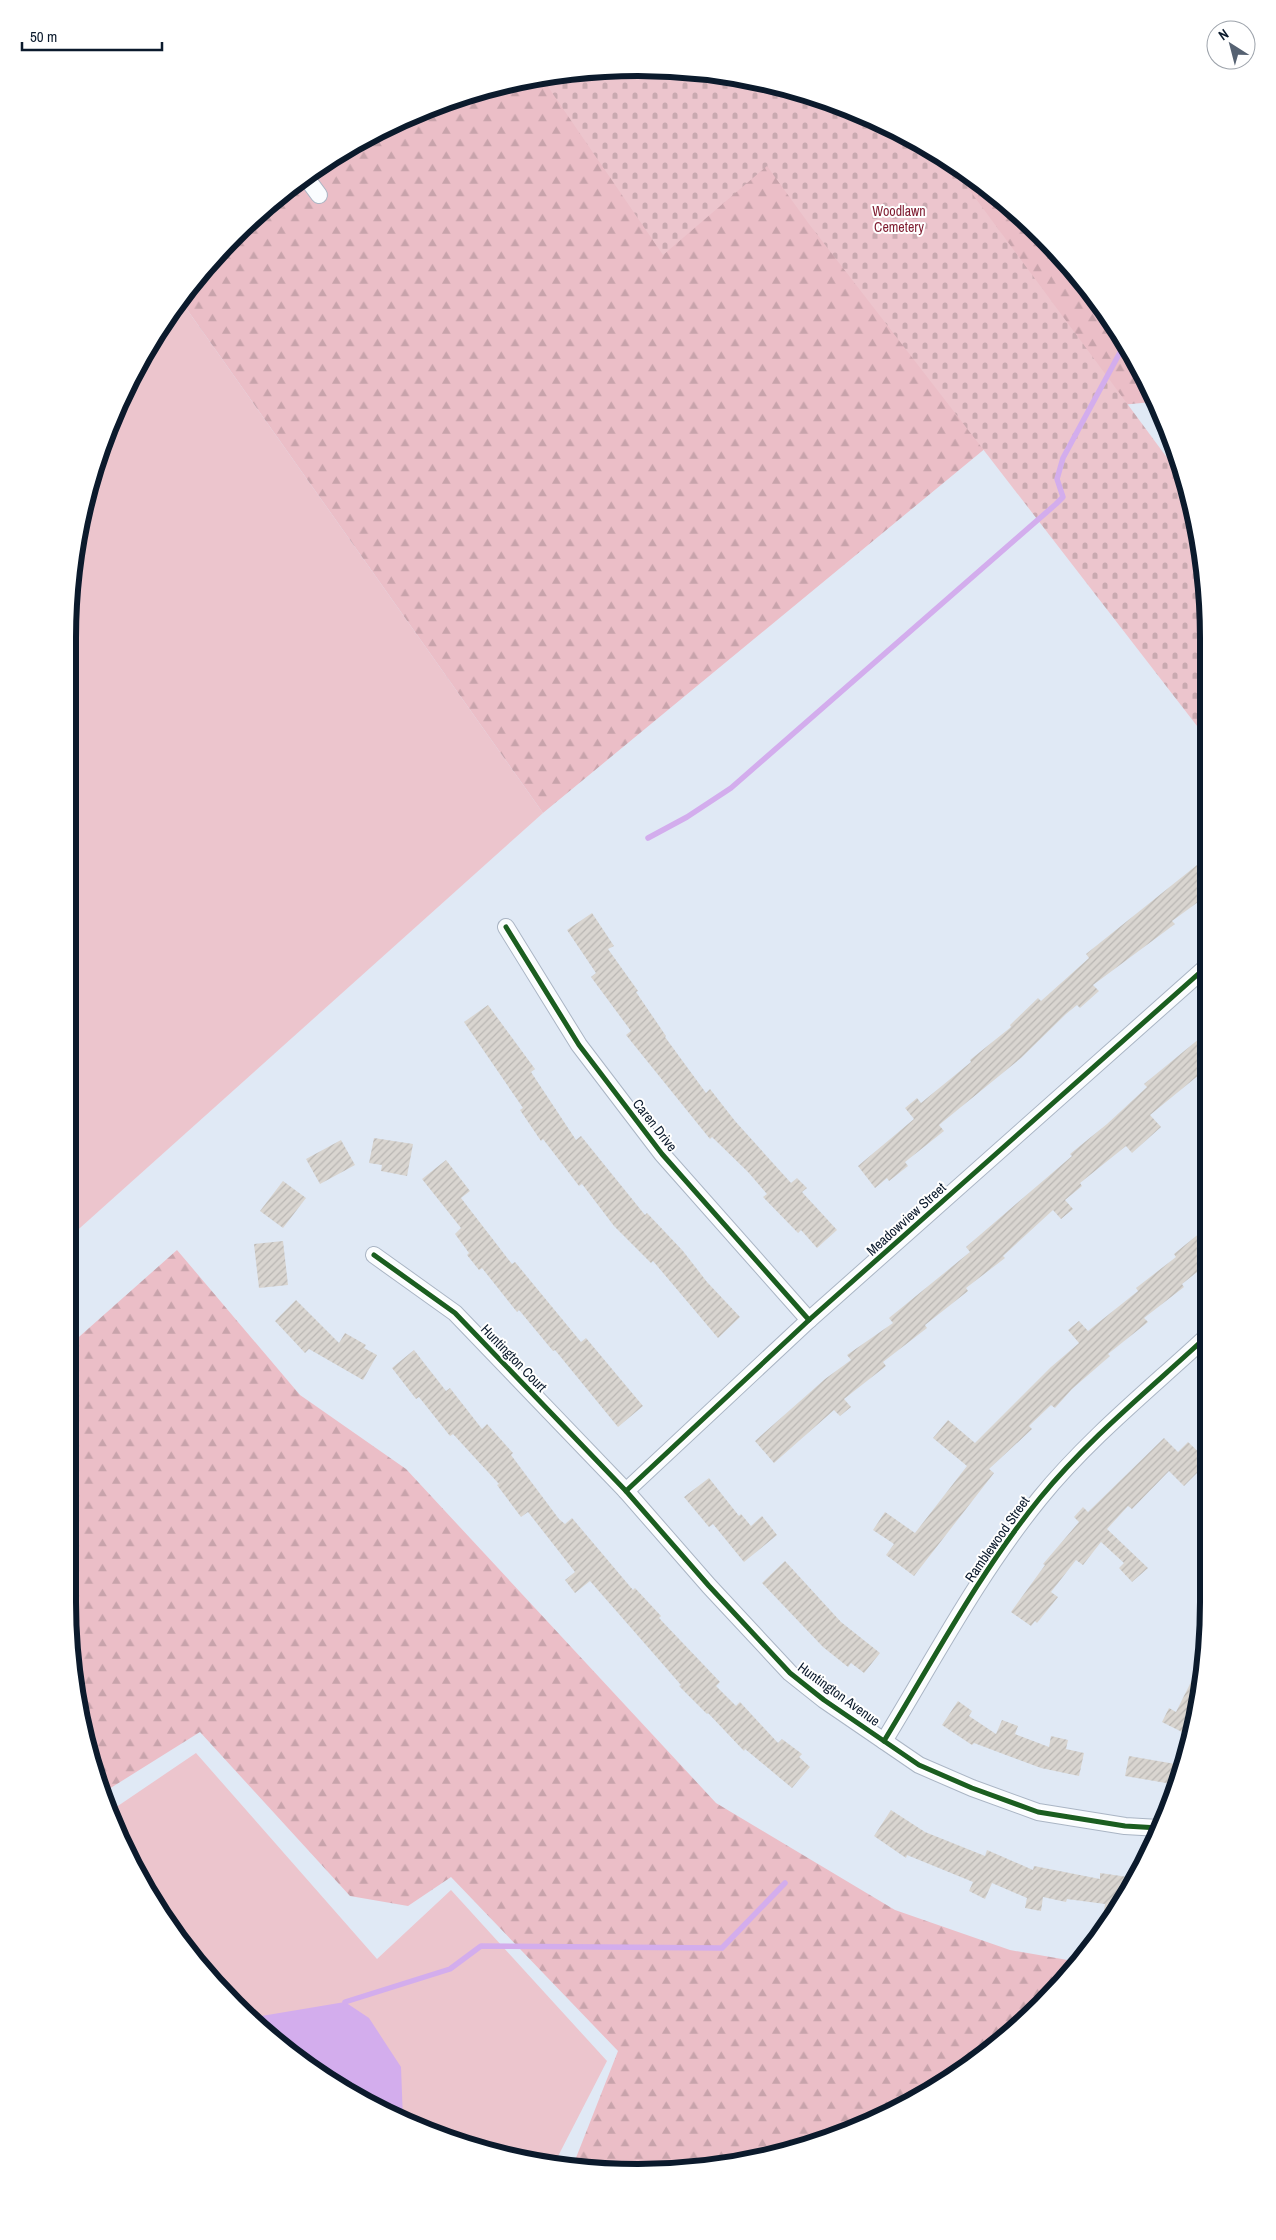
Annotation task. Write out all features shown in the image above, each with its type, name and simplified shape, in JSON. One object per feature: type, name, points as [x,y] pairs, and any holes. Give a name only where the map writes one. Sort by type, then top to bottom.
[{"type":"street","points":[[310,182],[319,195]]},
{"type":"street","name":"Caren Drive","points":[[506,927],[579,1045],[656,1146],[810,1320]]},
{"type":"street","name":"Meadowview Street","points":[[626,1491],[810,1320],[1200,972]]},
{"type":"street","name":"Huntington Court","points":[[374,1255],[455,1313],[626,1491]]},
{"type":"street","name":"Ramblewood Street","points":[[884,1741],[985,1571],[1040,1498],[1090,1443],[1200,1342]]},
{"type":"street","name":"Huntington Avenue","points":[[626,1491],[709,1586],[790,1673],[824,1700],[918,1765],[972,1788],[1038,1812],[1125,1826],[1152,1828]]},
{"type":"green space","name":"Woodlawn Cemetery","points":[[638,76],[675,77],[748,87],[783,95],[853,119],[919,152],[961,179],[1172,465],[1189,528],[1199,601],[1200,730],[809,224],[767,166],[663,255],[546,84],[601,77]]},
{"type":"green space","points":[[601,77],[675,77],[748,87],[783,95],[819,106],[886,134],[950,171],[980,192],[1035,241],[1084,296],[1105,326],[1148,402],[1027,414],[543,813],[185,306],[241,241],[296,192],[326,171],[390,134],[457,106],[493,95],[528,87]]},
{"type":"green space","points":[[185,306],[543,813],[76,1232],[76,638],[77,601],[81,565],[95,493],[119,423],[152,357]]},
{"type":"green space","points":[[177,1250],[300,1395],[406,1469],[716,1803],[895,1910],[1010,1950],[1070,1960],[1035,1999],[980,2048],[919,2088],[853,2121],[783,2145],[711,2159],[675,2163],[638,2164],[575,2160],[618,2051],[451,1877],[408,1906],[350,1896],[200,1732],[108,1789],[95,1747],[87,1712],[77,1639],[76,1340]]},
{"type":"green space","points":[[196,1753],[377,1959],[451,1890],[607,2061],[557,2158],[493,2145],[423,2121],[357,2088],[296,2048],[241,1999],[192,1944],[152,1883],[134,1850],[115,1808]]},
{"type":"shaded area","points":[[345,2002],[369,2018],[401,2067],[403,2112],[326,2069],[296,2048],[260,2016]]},
{"type":"building","points":[[1197,865],[1200,869],[1200,901],[1172,921],[1175,924],[1093,985],[1099,991],[1080,1008],[1077,1005],[1066,1014],[1021,1058],[939,1125],[944,1131],[905,1162],[908,1166],[889,1181],[887,1178],[875,1188],[858,1166],[914,1119],[905,1108],[917,1098],[921,1103],[971,1062],[970,1060],[1011,1027],[1010,1025],[1038,998],[1041,1001],[1089,958],[1086,954]]},
{"type":"building","points":[[592,913],[614,946],[608,949],[638,991],[636,992],[665,1037],[706,1093],[710,1089],[735,1121],[791,1183],[797,1178],[807,1188],[802,1192],[837,1230],[817,1248],[801,1230],[798,1233],[763,1197],[767,1194],[748,1172],[712,1137],[710,1139],[626,1035],[631,1031],[591,977],[596,973],[567,930]]},
{"type":"building","points":[[488,1005],[535,1069],[531,1072],[576,1140],[581,1136],[645,1215],[647,1213],[683,1251],[707,1282],[740,1317],[718,1338],[653,1261],[651,1263],[614,1226],[582,1184],[579,1186],[543,1139],[541,1141],[520,1110],[523,1108],[464,1022]]},
{"type":"building","points":[[1200,1038],[1200,1074],[1150,1115],[1161,1127],[1132,1153],[1126,1146],[1080,1183],[1082,1186],[1065,1200],[1073,1209],[1061,1219],[1053,1210],[1003,1256],[1005,1258],[966,1288],[968,1291],[925,1325],[927,1328],[883,1362],[886,1366],[844,1399],[851,1407],[840,1416],[834,1410],[774,1463],[755,1441],[825,1379],[851,1360],[847,1355],[893,1323],[889,1318],[970,1252],[966,1247],[1072,1156],[1070,1154],[1107,1124],[1147,1087],[1144,1084]]},
{"type":"building","points":[[374,1138],[413,1144],[407,1176],[381,1171],[382,1165],[369,1163]]},
{"type":"building","points":[[341,1140],[355,1165],[320,1184],[306,1159]]},
{"type":"building","points":[[446,1160],[470,1191],[461,1198],[512,1264],[515,1262],[581,1342],[586,1338],[643,1406],[618,1427],[555,1350],[553,1351],[519,1310],[517,1312],[482,1268],[479,1270],[467,1255],[469,1253],[455,1234],[461,1228],[422,1179]]},
{"type":"building","points":[[283,1181],[306,1198],[283,1228],[260,1211]]},
{"type":"building","points":[[1200,1233],[1200,1270],[1182,1284],[1184,1287],[1144,1318],[1148,1322],[1108,1354],[1110,1356],[1072,1389],[1055,1408],[1051,1405],[1029,1426],[1032,1429],[989,1469],[994,1473],[914,1576],[886,1555],[894,1544],[873,1530],[885,1512],[915,1533],[967,1466],[933,1438],[948,1420],[975,1443],[1051,1367],[1079,1343],[1068,1330],[1079,1321],[1088,1331],[1138,1291],[1136,1288],[1176,1257],[1174,1254]]},
{"type":"building","points":[[283,1241],[288,1285],[259,1288],[254,1244]]},
{"type":"building","points":[[296,1300],[339,1343],[345,1333],[366,1345],[364,1348],[377,1355],[363,1380],[309,1349],[305,1353],[275,1321]]},
{"type":"building","points":[[414,1350],[446,1391],[450,1388],[482,1429],[487,1424],[513,1453],[511,1455],[559,1519],[565,1524],[572,1518],[633,1590],[635,1588],[661,1616],[659,1618],[720,1682],[716,1686],[736,1706],[740,1702],[778,1743],[782,1739],[802,1754],[799,1757],[810,1767],[792,1788],[745,1749],[744,1751],[679,1686],[681,1685],[590,1581],[575,1593],[565,1580],[575,1572],[528,1512],[521,1517],[497,1485],[499,1484],[453,1434],[450,1436],[419,1397],[416,1399],[392,1368]]},
{"type":"building","points":[[1164,1438],[1178,1452],[1188,1442],[1200,1453],[1200,1470],[1184,1486],[1169,1471],[1132,1509],[1128,1506],[1107,1529],[1148,1568],[1132,1582],[1119,1568],[1124,1563],[1101,1542],[1083,1565],[1076,1560],[1051,1592],[1058,1597],[1037,1623],[1035,1621],[1031,1626],[1011,1612],[1045,1565],[1043,1564],[1079,1522],[1074,1517],[1083,1507],[1088,1512]]},
{"type":"building","points":[[709,1478],[739,1516],[741,1514],[751,1526],[762,1516],[777,1535],[744,1562],[713,1524],[709,1527],[684,1497]]},
{"type":"building","points":[[785,1561],[841,1622],[880,1653],[864,1673],[851,1663],[848,1667],[823,1647],[762,1583]]},
{"type":"building","points":[[1195,1674],[1184,1733],[1162,1722],[1169,1708],[1176,1712]]},
{"type":"building","points":[[958,1701],[972,1711],[969,1716],[996,1734],[1002,1720],[1018,1726],[1015,1734],[1049,1747],[1051,1736],[1068,1740],[1066,1749],[1084,1753],[1079,1776],[1041,1768],[974,1743],[972,1745],[942,1725]]},
{"type":"building","points":[[1129,1756],[1176,1764],[1170,1784],[1125,1776]]},
{"type":"building","points":[[891,1810],[925,1832],[985,1856],[987,1850],[1033,1870],[1034,1866],[1100,1879],[1100,1873],[1127,1877],[1103,1917],[1105,1904],[1067,1899],[1066,1902],[1043,1897],[1041,1911],[1025,1908],[1027,1898],[992,1883],[985,1899],[969,1891],[973,1882],[907,1855],[906,1858],[874,1836]]},
{"type":"waterway","points":[[648,838],[687,817],[731,788],[1063,497],[1057,479],[1063,458],[1121,351]]},
{"type":"waterway","points":[[345,2002],[450,1969],[481,1946],[722,1948],[785,1883]]},
{"type":"cycle path","points":[[506,927],[579,1045],[662,1154],[809,1320]]},
{"type":"cycle path","points":[[626,1491],[809,1320],[1200,972]]},
{"type":"cycle path","points":[[374,1255],[455,1313],[626,1491],[709,1586],[790,1673],[824,1700],[919,1765],[972,1788],[1038,1812],[1125,1826],[1152,1828]]},
{"type":"cycle path","points":[[884,1741],[977,1586],[1040,1498],[1099,1434],[1200,1342]]}]
